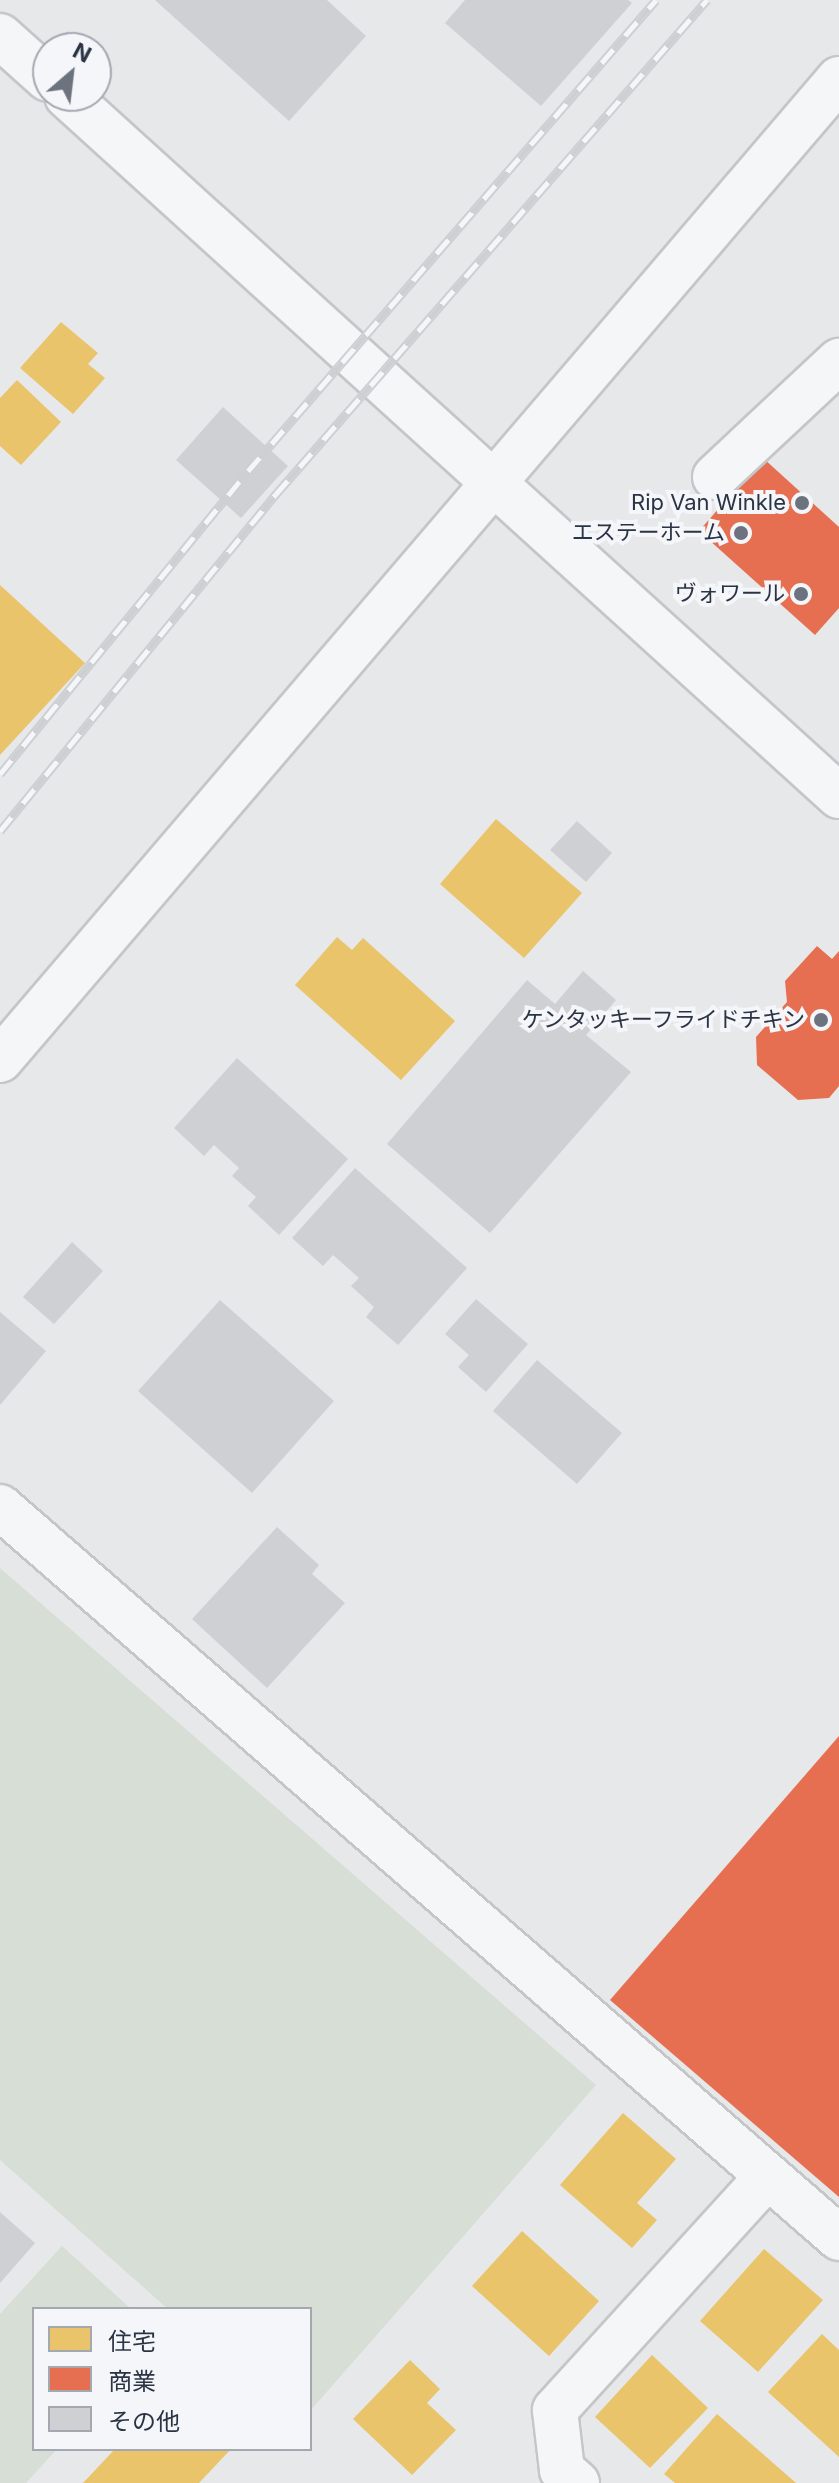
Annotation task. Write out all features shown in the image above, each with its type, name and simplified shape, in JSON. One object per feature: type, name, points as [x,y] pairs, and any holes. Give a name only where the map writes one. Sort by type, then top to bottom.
[{"type":"street","points":[[0,36],[32,65]]},
{"type":"street","points":[[0,1060],[500,483],[839,79]]},
{"type":"street","points":[[85,112],[500,483],[839,796]]},
{"type":"street","points":[[715,477],[839,361]]},
{"type":"street","points":[[0,1507],[839,2238]]},
{"type":"street","points":[[577,2483],[562,2470],[555,2410],[768,2176]]},
{"type":"shaded area","points":[[0,1568],[596,2085],[312,2409],[312,2307],[166,2307],[0,2160]]},
{"type":"shaded area","points":[[62,2246],[129,2307],[32,2307],[32,2451],[55,2451],[26,2483],[0,2483],[0,2314]]},
{"type":"building: 住宅","points":[[61,322],[98,353],[88,364],[105,378],[73,414],[20,368]]},
{"type":"building: 住宅","points":[[17,380],[61,422],[21,465],[0,446],[0,398]]},
{"type":"building: 住宅","points":[[0,585],[85,663],[0,755]]},
{"type":"building: 住宅","points":[[496,819],[582,893],[524,958],[440,884]]},
{"type":"building: 住宅","points":[[337,937],[352,950],[363,938],[455,1021],[401,1080],[295,985]]},
{"type":"building: 住宅","points":[[623,2113],[676,2159],[637,2203],[657,2220],[632,2248],[560,2185]]},
{"type":"building: 住宅","points":[[522,2231],[599,2301],[549,2356],[472,2286]]},
{"type":"building: 住宅","points":[[764,2249],[823,2300],[758,2372],[700,2321]]},
{"type":"building: 住宅","points":[[822,2334],[839,2350],[839,2457],[768,2392]]},
{"type":"building: 住宅","points":[[652,2355],[708,2408],[650,2468],[595,2417]]},
{"type":"building: 住宅","points":[[410,2360],[440,2389],[427,2403],[456,2430],[412,2475],[353,2419]]},
{"type":"building: 住宅","points":[[717,2414],[796,2483],[675,2483],[664,2474]]},
{"type":"building: 住宅","points":[[113,2451],[229,2451],[199,2483],[83,2483]]},
{"type":"building: 商業","points":[[763,458],[839,527],[839,608],[815,635],[699,531]]},
{"type":"building: 商業","points":[[817,946],[832,959],[839,951],[839,1086],[829,1098],[798,1100],[757,1065],[756,1037],[787,1002],[785,981]]},
{"type":"building: 商業","points":[[839,1736],[839,2197],[610,2000]]},
{"type":"building: その他","points":[[155,0],[327,0],[366,36],[289,121]]},
{"type":"building: その他","points":[[465,0],[628,0],[632,3],[541,106],[445,23]]},
{"type":"building: その他","points":[[223,407],[288,466],[241,518],[176,460]]},
{"type":"building: その他","points":[[577,821],[612,853],[586,882],[550,850]]},
{"type":"building: その他","points":[[583,971],[616,1000],[586,1035],[631,1072],[490,1233],[387,1144],[527,980],[555,1004]]},
{"type":"building: その他","points":[[237,1058],[348,1159],[279,1235],[248,1206],[256,1197],[232,1176],[239,1168],[214,1145],[204,1156],[174,1128]]},
{"type":"building: その他","points":[[355,1168],[467,1268],[398,1345],[366,1317],[374,1307],[351,1286],[359,1278],[333,1255],[323,1266],[292,1238]]},
{"type":"building: その他","points":[[72,1242],[103,1271],[54,1324],[23,1297]]},
{"type":"building: その他","points":[[476,1299],[528,1344],[486,1392],[458,1367],[469,1355],[445,1334]]},
{"type":"building: その他","points":[[220,1300],[334,1401],[252,1493],[138,1391]]},
{"type":"building: その他","points":[[0,1312],[46,1351],[0,1405]]},
{"type":"building: その他","points":[[537,1360],[622,1433],[577,1484],[493,1411]]},
{"type":"building: その他","points":[[277,1527],[319,1565],[312,1574],[345,1603],[267,1688],[192,1619]]},
{"type":"building: その他","points":[[0,2212],[35,2243],[0,2283]]},
{"type":"railway","points":[[0,774],[248,471],[656,0]]},
{"type":"railway","points":[[0,831],[276,494],[707,0]]},
{"type":"place","name":"Rip Van Winkle","points":[[802,503]]},
{"type":"place","name":"エステーホーム","points":[[741,533]]},
{"type":"place","name":"ヴォワール","points":[[801,594]]},
{"type":"place","name":"ケンタッキーフライドチキン","points":[[821,1020]]}]
